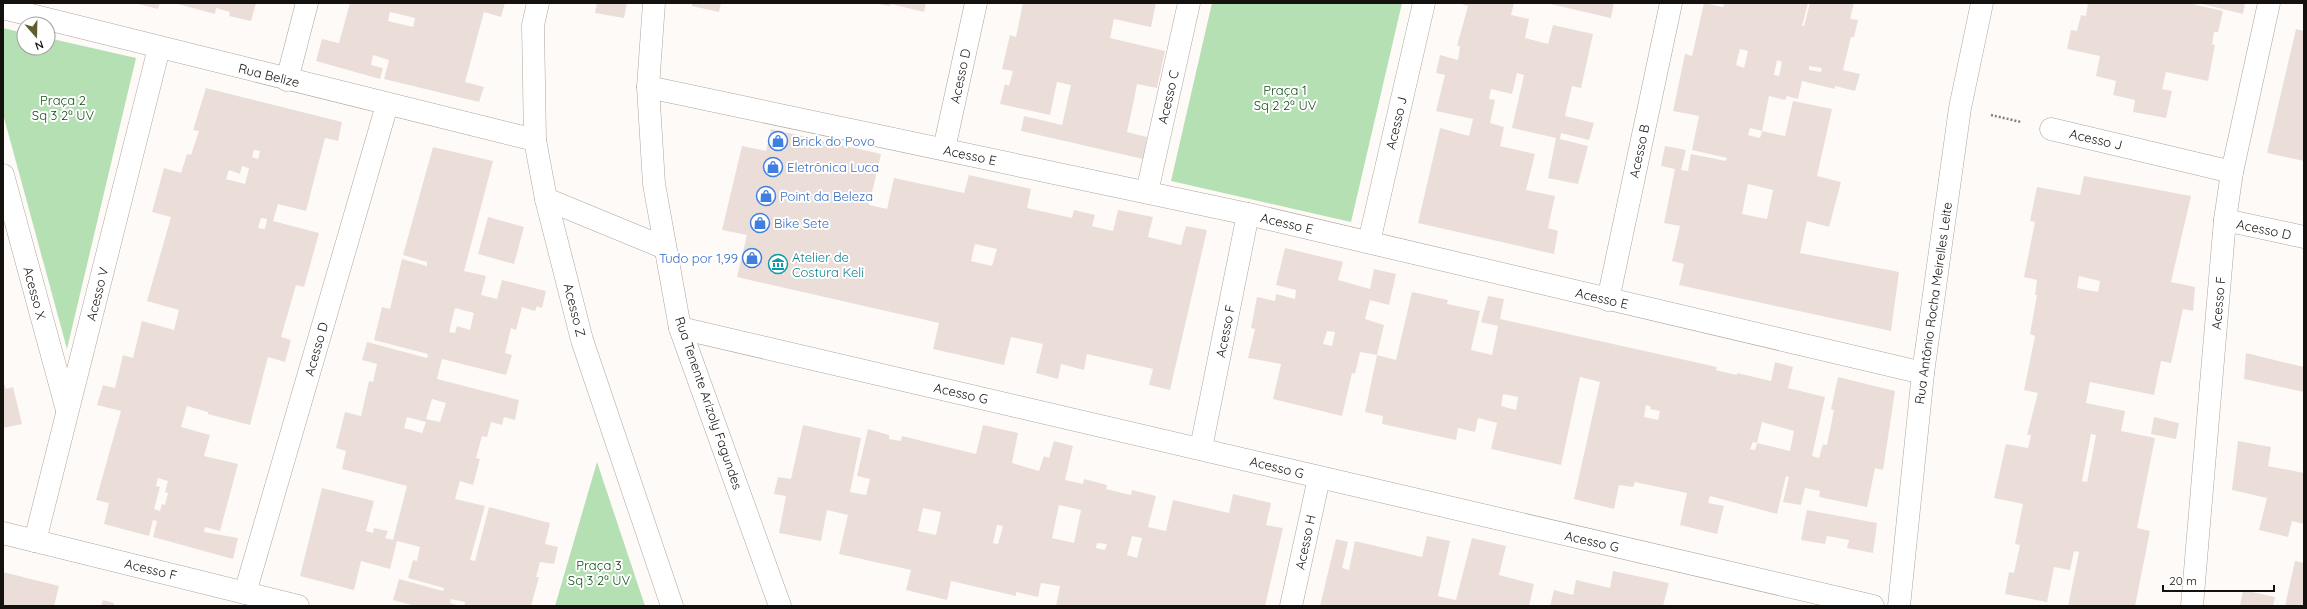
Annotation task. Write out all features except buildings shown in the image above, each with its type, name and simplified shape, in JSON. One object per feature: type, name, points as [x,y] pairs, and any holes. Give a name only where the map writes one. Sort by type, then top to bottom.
[{"type":"street","points":[[287,80],[307,3]]},
{"type":"street","name":"Acesso Z","points":[[538,3],[533,25],[535,140],[546,198],[582,340],[672,606]]},
{"type":"street","name":"Rua Tenente Arizoly Fagundes","points":[[654,3],[648,87],[654,184],[680,328],[782,605]]},
{"type":"street","name":"Acesso D","points":[[944,149],[976,3]]},
{"type":"street","name":"Acesso C","points":[[1147,192],[1189,3]]},
{"type":"street","name":"Acesso J","points":[[1369,242],[1424,3]]},
{"type":"street","name":"Acesso B","points":[[1608,300],[1671,3]]},
{"type":"street","name":"Rua Antônio Rocha Meirelles Leite","points":[[1899,606],[1923,373],[1960,108],[1982,3]]},
{"type":"street","name":"Acesso F","points":[[2192,606],[2225,220],[2232,172],[2269,3]]},
{"type":"street","name":"Rua Belize","points":[[3,8],[387,105],[535,140]]},
{"type":"street","name":"Acesso V","points":[[35,541],[159,48]]},
{"type":"street","name":"Acesso E","points":[[648,87],[1248,214],[1923,373]]},
{"type":"street","name":"Acesso D","points":[[245,593],[387,105]]},
{"type":"street","name":"Acesso J","points":[[2051,129],[2232,172]]},
{"type":"street","name":"Acesso X","points":[[3,175],[68,411]]},
{"type":"street","points":[[546,198],[665,248]]},
{"type":"street","name":"Acesso F","points":[[1201,448],[1248,214]]},
{"type":"street","name":"Acesso D","points":[[2225,220],[2304,237]]},
{"type":"street","name":"Acesso G","points":[[680,328],[1201,448],[1319,478],[1873,606]]},
{"type":"street","name":"Acesso H","points":[[1292,606],[1319,478]]},
{"type":"street","name":"Acesso F","points":[[3,533],[298,606]]},
{"type":"path","points":[[1960,108],[2051,129]]},
{"type":"green space","name":"Praça 1 Sq 2 2ª UV","points":[[1212,3],[1402,3],[1351,222],[1171,181]]},
{"type":"green space","name":"Praça 2 Sq 3 2ª UV","points":[[3,28],[16,31],[16,56],[56,56],[56,40],[136,58],[67,349],[3,114]]},
{"type":"green space","name":"Praça 3 Sq 3 2ª UV","points":[[597,462],[645,606],[555,606]]},
{"type":"place","name":"Brick do Povo","points":[[778,141]]},
{"type":"place","name":"Eletrônica Luca","points":[[773,167]]},
{"type":"place","name":"Point da Beleza","points":[[766,196]]},
{"type":"place","name":"Bike Sete","points":[[760,223]]},
{"type":"place","name":"Tudo por 1,99","points":[[752,258]]},
{"type":"place","name":"Atelier de Costura Keli","points":[[778,264]]}]
